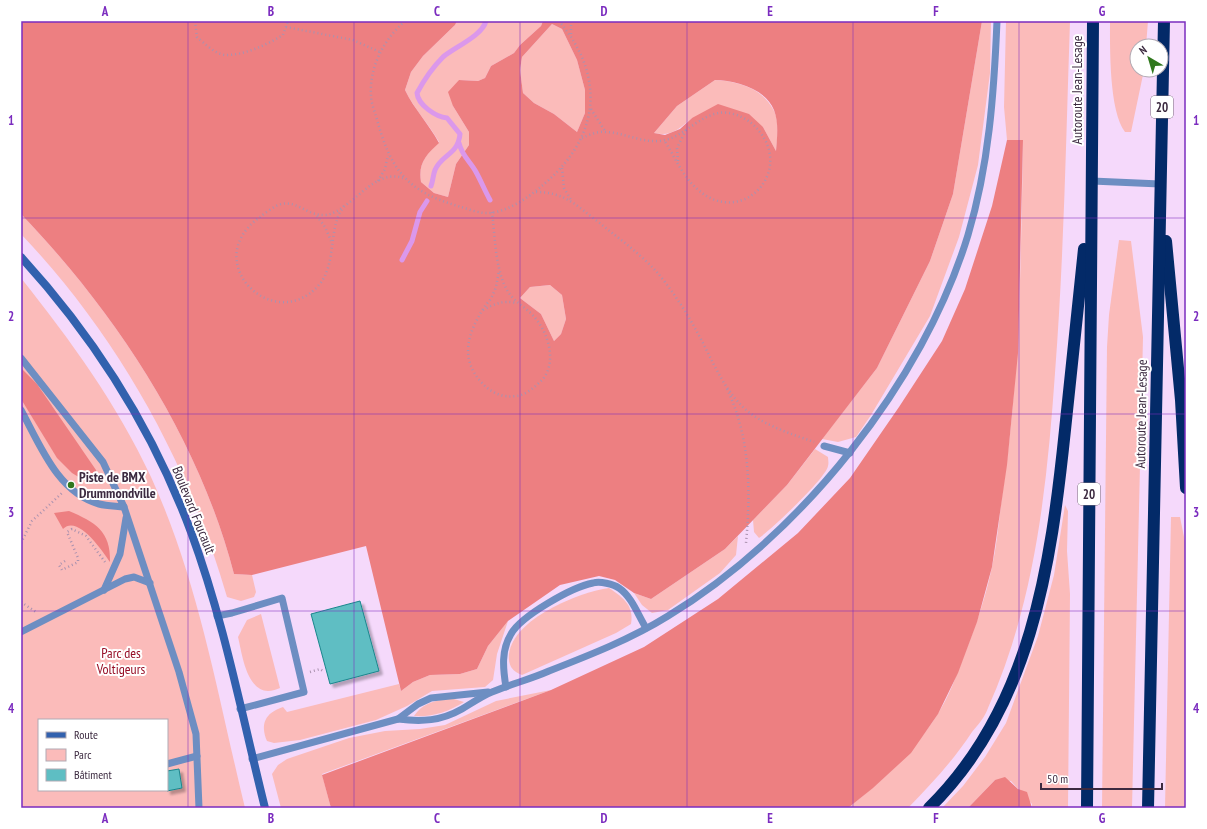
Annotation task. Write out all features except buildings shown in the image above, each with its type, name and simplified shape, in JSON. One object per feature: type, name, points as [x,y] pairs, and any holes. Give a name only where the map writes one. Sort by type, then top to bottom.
[{"type":"highway","name":"Autoroute Jean-Lesage","points":[[1087,808],[1093,21]]},
{"type":"highway","name":"Autoroute Jean-Lesage","points":[[1148,808],[1164,21]]},
{"type":"highway","points":[[929,808],[968,764],[996,718],[1022,656],[1039,602],[1048,561],[1057,498],[1092,181]]},
{"type":"highway","points":[[1160,184],[1181,400],[1186,488]]},
{"type":"street","name":"Boulevard Foucault","points":[[21,257],[52,292],[82,331],[106,366],[136,414],[161,462],[182,511],[199,558],[217,616],[264,808]]},
{"type":"lane","points":[[252,759],[398,719],[417,721],[442,718],[459,711],[491,692],[586,657],[646,628],[699,596],[777,532],[819,490],[850,453],[879,413],[909,365],[933,322],[956,270],[980,189],[994,89],[997,21]]},
{"type":"lane","points":[[1092,181],[1160,184]]},
{"type":"lane","points":[[21,358],[103,462],[125,510],[179,672],[196,734],[199,808]]},
{"type":"lane","points":[[21,410],[45,454],[68,487],[85,499],[125,510]]},
{"type":"lane","points":[[824,446],[850,453]]},
{"type":"lane","points":[[104,590],[114,570],[124,539],[125,510]]},
{"type":"lane","points":[[21,632],[125,579],[134,577],[150,583]]},
{"type":"lane","points":[[506,687],[503,663],[506,646],[511,633],[520,622],[534,611],[571,592],[593,583],[618,587],[628,597],[646,628]]},
{"type":"lane","points":[[217,616],[282,598],[304,692],[240,709]]},
{"type":"lane","points":[[398,719],[418,704],[431,698],[491,692]]},
{"type":"lane","points":[[168,764],[197,756]]},
{"type":"path","points":[[195,21],[197,37],[206,45],[225,55],[248,51],[283,36],[288,21]]},
{"type":"path","points":[[404,21],[380,52],[373,68],[371,96],[388,154],[404,179],[418,190],[450,204],[476,212],[492,212],[509,207],[536,192],[562,168],[582,138],[589,118],[591,98],[586,68],[571,35],[559,21]]},
{"type":"path","points":[[571,21],[571,35]]},
{"type":"path","points":[[286,28],[353,40],[380,52]]},
{"type":"path","points":[[590,108],[606,132]]},
{"type":"path","points":[[582,138],[598,132],[606,132],[648,140],[664,140],[718,113],[732,113],[746,119],[759,130],[766,140],[770,152],[771,166],[766,181],[752,194],[742,201],[726,204],[711,198],[696,189],[681,171],[678,163],[664,140]]},
{"type":"path","points":[[678,163],[677,148],[681,137],[688,129]]},
{"type":"path","points":[[378,181],[385,169],[388,154]]},
{"type":"path","points":[[562,168],[564,188],[572,202]]},
{"type":"path","points":[[344,206],[337,219],[329,263],[324,277],[318,286],[298,301],[288,303],[267,299],[253,292],[242,280],[235,254],[238,243],[248,227],[259,217],[278,205],[290,204],[317,216],[327,216],[344,206],[378,181],[391,176],[404,179]]},
{"type":"path","points":[[536,192],[549,192],[565,196],[625,243],[655,271],[696,329],[735,406],[742,429],[746,452],[748,492],[745,559]]},
{"type":"path","points":[[492,212],[499,271],[505,286],[516,303],[536,319],[544,334],[551,354],[547,372],[543,379],[533,388],[519,396],[504,396],[489,390],[476,377],[469,366],[467,349],[482,310],[492,296],[499,271]]},
{"type":"path","points":[[317,216],[325,226],[332,244]]},
{"type":"path","points":[[482,310],[496,303],[508,301],[516,303]]},
{"type":"path","points":[[725,385],[740,404],[755,416],[786,432],[824,446]]},
{"type":"path","points":[[21,543],[32,521],[68,487]]},
{"type":"path","points":[[65,561],[59,564],[62,570],[78,562],[78,558],[67,532],[72,529],[86,536],[108,567],[114,570]]},
{"type":"path","points":[[21,602],[46,620]]},
{"type":"green space","points":[[457,21],[543,21],[541,26],[520,45],[514,53],[491,66],[485,78],[478,81],[459,80],[453,106],[469,132],[469,145],[456,164],[448,197],[434,193],[421,182],[420,175],[422,164],[430,151],[439,142],[405,90],[411,72],[423,56],[455,25]]},
{"type":"green space","points":[[982,21],[991,21],[990,73],[978,165],[959,237],[930,316],[871,415],[856,437],[838,442],[822,439],[877,368],[930,261],[953,194]]},
{"type":"green space","points":[[1006,21],[1070,21],[1063,241],[1052,416],[1043,501],[1028,586],[1004,668],[987,711],[950,762],[908,808],[848,808],[896,766],[917,742],[941,708],[956,677],[977,621],[987,589],[994,558],[1013,407],[1018,318],[1023,140],[1007,140],[1004,107]]},
{"type":"green space","points":[[1110,21],[1148,21],[1147,38],[1129,38],[1129,78],[1142,78],[1131,132],[1125,132],[1116,110],[1113,95]]},
{"type":"green space","points":[[552,24],[562,29],[577,60],[585,90],[585,113],[577,132],[554,114],[534,103],[523,93],[520,70],[522,57]]},
{"type":"green space","points":[[715,80],[732,82],[748,87],[756,91],[768,102],[777,119],[778,130],[776,151],[763,127],[692,118],[679,129],[670,133],[654,133],[677,106]]},
{"type":"green space","points":[[21,214],[90,293],[121,336],[150,381],[177,427],[199,475],[219,524],[234,574],[252,575],[256,592],[254,597],[241,601],[227,597],[211,547],[192,498],[146,403],[119,358],[89,315],[56,273],[21,234]]},
{"type":"green space","points":[[1119,240],[1131,241],[1143,337],[1132,808],[1102,808],[1107,347],[1109,315]]},
{"type":"green space","name":"Parc des Voltigeurs","points":[[21,278],[58,325],[108,399],[138,450],[168,517],[195,599],[206,640],[245,808],[21,808]]},
{"type":"green space","points":[[550,285],[562,295],[566,319],[561,334],[554,341],[541,314],[520,298],[530,287]]},
{"type":"green space","points":[[815,449],[828,457],[828,465],[825,472],[798,503],[759,538],[754,532],[753,520],[787,485]]},
{"type":"green space","points":[[1065,505],[1068,511],[1067,551],[1070,594],[1068,808],[1032,808],[1032,804],[1011,781],[995,780],[968,808],[942,808],[963,786],[985,757],[1006,723],[1038,636],[1054,575]]},
{"type":"green space","points":[[1171,517],[1180,517],[1186,547],[1186,808],[1165,808]]},
{"type":"green space","points":[[738,536],[736,555],[720,573],[668,610],[652,613],[642,605],[634,593],[651,599],[725,549]]},
{"type":"green space","points":[[609,588],[627,603],[631,612],[631,624],[616,633],[522,675],[511,668],[509,654],[513,641],[522,629],[534,619],[565,601],[581,595]]},
{"type":"green space","points":[[261,614],[280,688],[270,691],[261,689],[250,678],[243,661],[238,637],[247,620]]},
{"type":"green space","points":[[508,621],[497,654],[493,680],[485,687],[432,691],[407,706],[376,720],[300,740],[274,743],[267,741],[264,724],[268,716],[277,709],[283,707],[287,712],[399,684],[401,691],[413,682],[430,675],[460,674],[477,669],[488,646]]},
{"type":"green space","points":[[551,690],[322,774],[331,808],[281,808],[272,774],[278,765],[287,759],[349,738],[385,731],[420,729],[445,725],[496,701]]},
{"type":"green space","points":[[445,699],[454,699],[464,702],[452,709],[440,713],[428,716],[414,716],[427,704]]},
{"type":"shaded area","points":[[21,21],[457,21],[455,25],[423,56],[411,72],[405,90],[439,143],[430,151],[422,164],[420,175],[421,182],[434,193],[448,197],[456,164],[469,145],[469,132],[453,106],[448,92],[459,80],[478,81],[485,78],[491,66],[514,53],[520,45],[541,26],[543,21],[982,21],[953,194],[930,261],[877,368],[787,485],[725,549],[651,599],[634,593],[615,580],[599,576],[560,585],[508,621],[488,646],[477,669],[460,674],[430,675],[413,682],[401,691],[366,546],[252,575],[234,574],[219,524],[199,475],[177,427],[150,381],[121,336],[90,293],[21,214]],"holes":[[[552,24],[562,29],[577,60],[585,90],[585,113],[577,132],[554,114],[534,103],[523,93],[520,70],[522,57]],[[715,80],[723,80],[749,87],[764,96],[774,110],[777,125],[776,151],[763,127],[749,114],[718,104],[692,118],[680,129],[665,135],[654,133],[677,106]],[[550,285],[562,295],[566,319],[561,334],[554,341],[541,314],[520,298],[530,287]]]},
{"type":"shaded area","points":[[1007,140],[1023,140],[1018,353],[1007,465],[992,567],[977,622],[958,673],[938,714],[911,753],[873,788],[848,808],[331,808],[322,775],[551,690],[644,647],[718,599],[798,533],[850,478],[942,341],[965,289],[992,206]]},
{"type":"shaded area","points":[[21,368],[37,384],[96,470],[98,478],[96,482],[87,482],[72,473],[57,458],[21,399]]},
{"type":"shaded area","points":[[69,511],[87,519],[100,529],[108,542],[110,562],[96,543],[83,530],[76,526],[69,526],[63,529],[54,513]]},
{"type":"shaded area","points":[[1005,777],[1018,789],[1027,792],[1032,808],[968,808],[995,780]]},
{"type":"waterway","points":[[431,186],[435,170],[456,146],[459,141],[460,134],[447,118],[428,110],[421,102],[417,93],[429,74],[443,57],[479,32],[486,21]]},
{"type":"waterway","points":[[459,143],[490,200]]},
{"type":"waterway","points":[[402,260],[412,241],[420,212],[427,201]]},
{"type":"place","name":"Piste de BMX Drummondville","points":[[71,485]]}]
